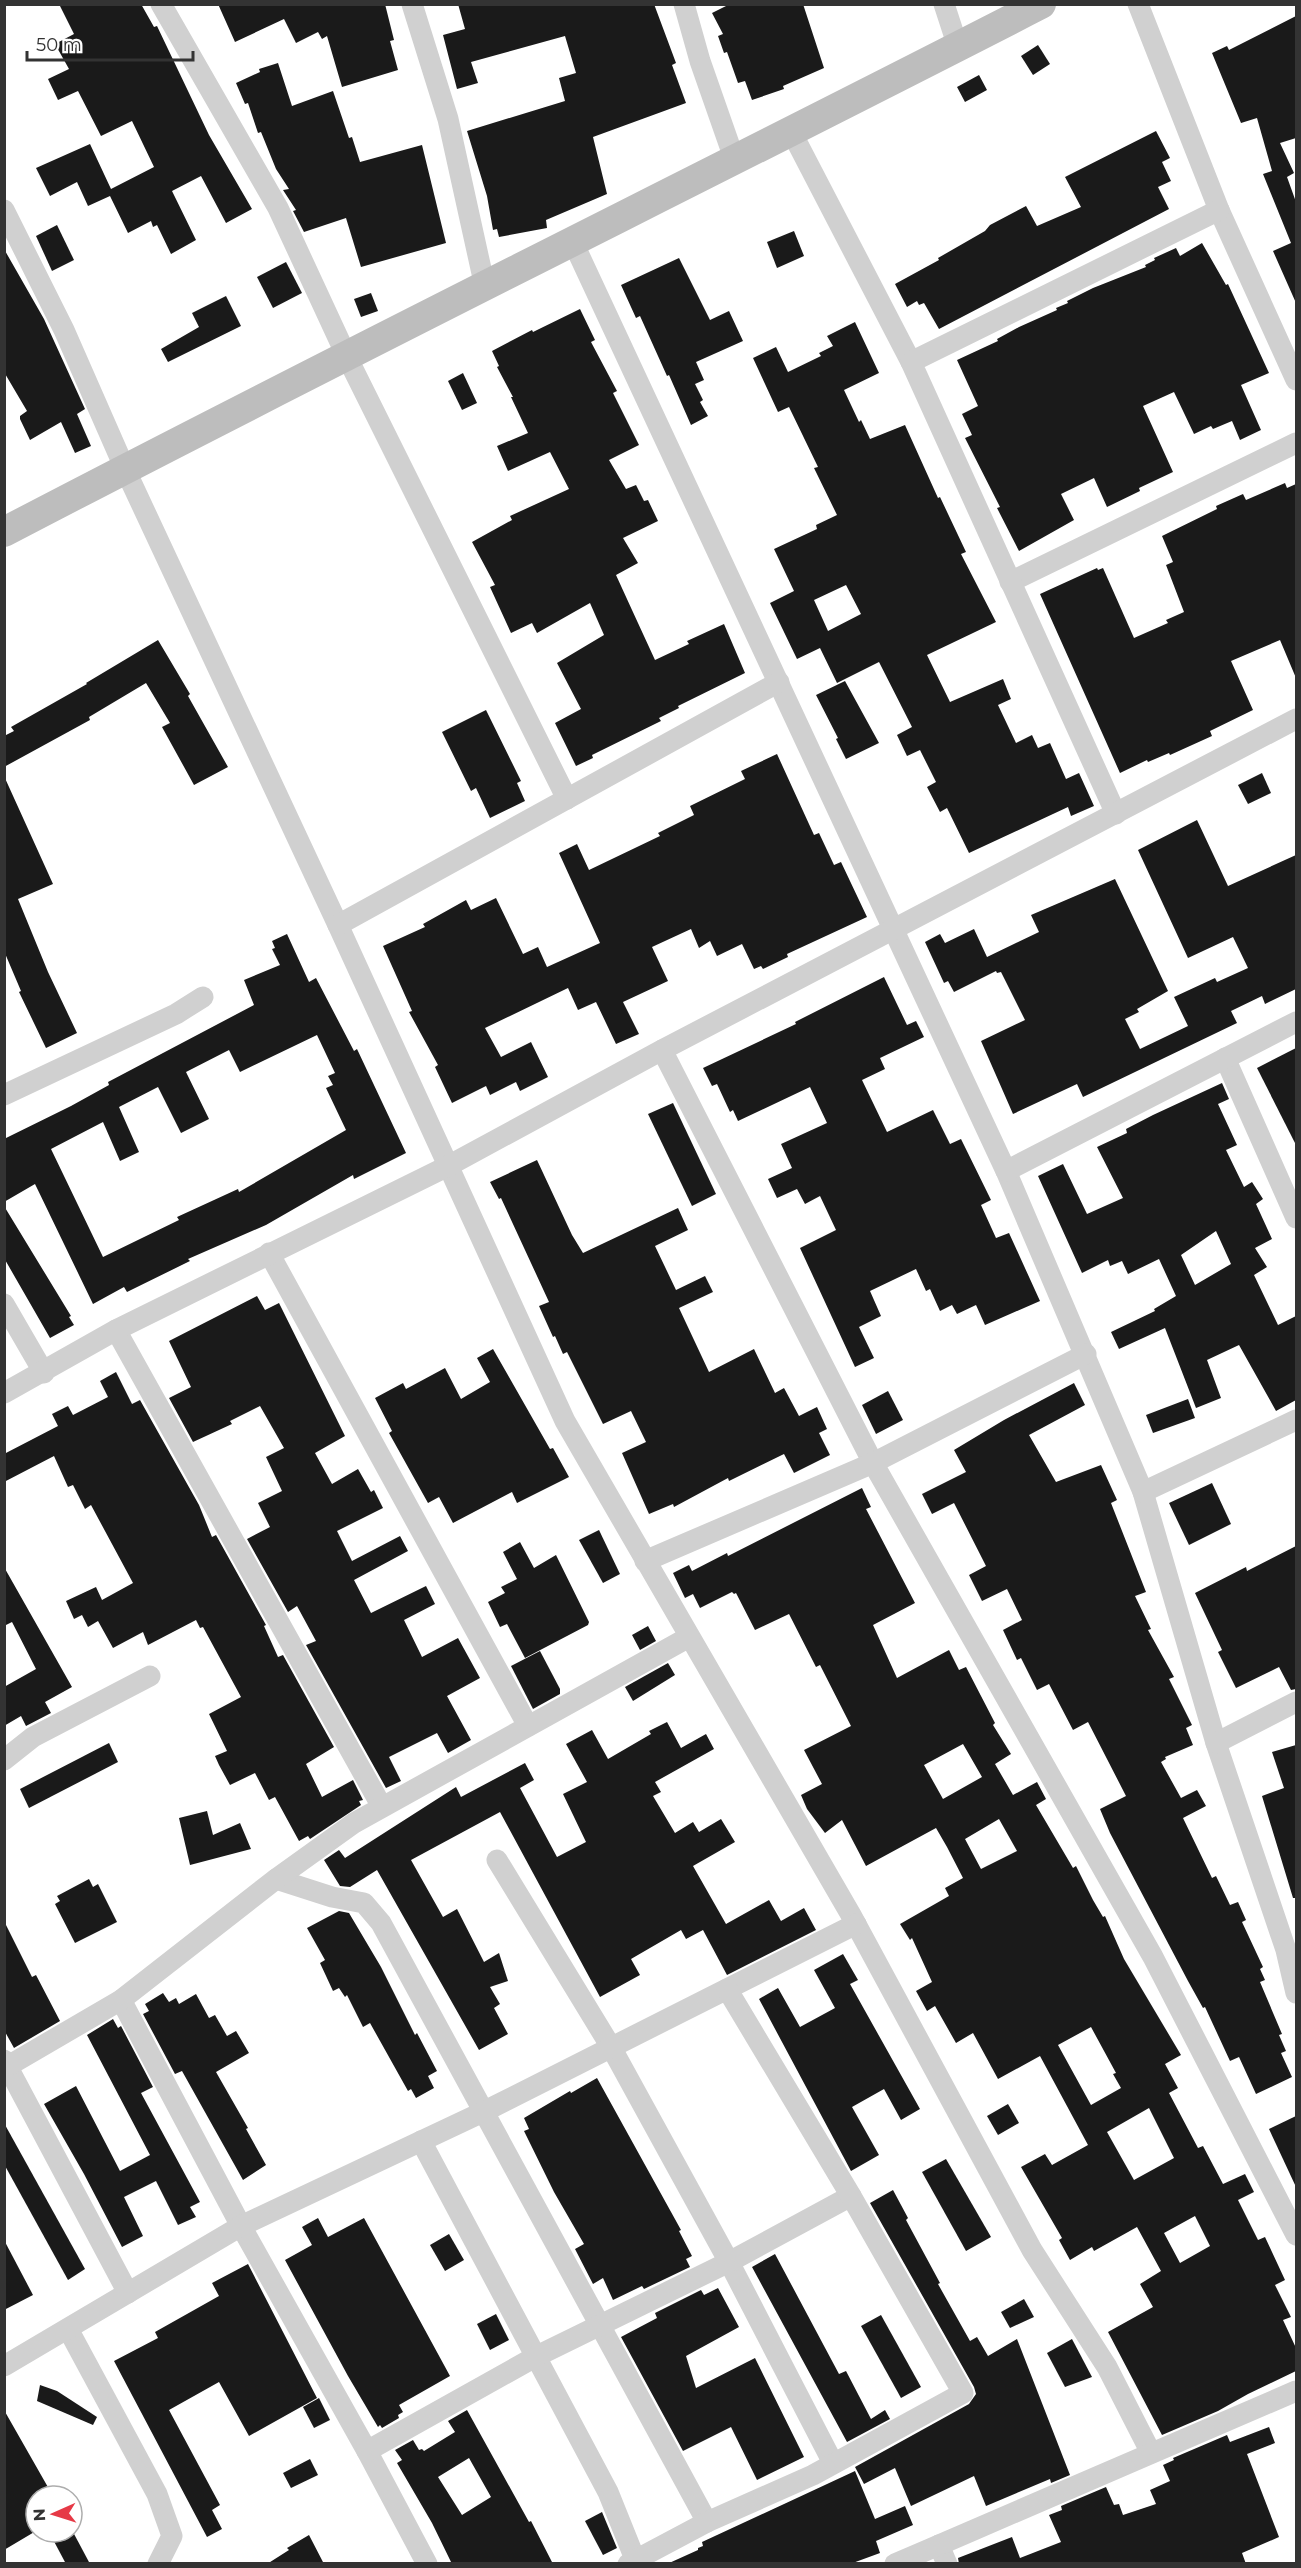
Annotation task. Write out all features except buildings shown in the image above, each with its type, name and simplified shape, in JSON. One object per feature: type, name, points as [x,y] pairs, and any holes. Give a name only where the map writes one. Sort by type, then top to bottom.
[{"type":"street","points":[[161,4],[278,208],[347,357],[567,799]]},
{"type":"street","points":[[412,4],[448,119],[485,287]]},
{"type":"street","points":[[684,4],[700,61],[735,161]]},
{"type":"street","points":[[944,4],[958,47]]},
{"type":"street","points":[[4,532],[485,287],[572,240],[735,161],[1041,4]]},
{"type":"street","points":[[1138,4],[1219,210],[1296,380]]},
{"type":"street","points":[[791,131],[911,362],[1116,814]]},
{"type":"street","points":[[4,210],[13,246],[64,330],[125,469],[565,1421],[856,1924],[1032,2250],[1107,2367],[1151,2453]]},
{"type":"street","points":[[911,362],[1219,210]]},
{"type":"street","points":[[572,240],[1006,1171],[1143,1492],[1216,1743],[1291,1947],[1296,1993]]},
{"type":"street","points":[[1010,582],[1296,443]]},
{"type":"street","points":[[338,926],[779,682]]},
{"type":"street","points":[[4,1393],[44,1373],[116,1330],[448,1167],[662,1050],[1296,719]]},
{"type":"street","points":[[4,1095],[176,1014],[203,997]]},
{"type":"street","points":[[1006,1171],[1296,1022]]},
{"type":"street","points":[[662,1050],[873,1463],[1153,1957],[1296,2235]]},
{"type":"street","points":[[1225,1058],[1296,1218]]},
{"type":"street","points":[[269,1253],[528,1726]]},
{"type":"street","points":[[4,1304],[44,1373]]},
{"type":"street","points":[[116,1330],[382,1807]]},
{"type":"street","points":[[645,1561],[873,1463],[1086,1354]]},
{"type":"street","points":[[1143,1492],[1296,1420]]},
{"type":"street","points":[[128,2293],[6,2063],[121,2000],[276,1879],[354,1823],[689,1637]]},
{"type":"street","points":[[4,1760],[33,1737],[150,1676]]},
{"type":"street","points":[[1216,1743],[1296,1702]]},
{"type":"street","points":[[496,1860],[611,2048],[729,2262],[833,2463]]},
{"type":"street","points":[[276,1879],[332,1897],[364,1903],[381,1923],[485,2111],[598,2326],[707,2522]]},
{"type":"street","points":[[5,2364],[241,2226],[485,2111],[856,1924]]},
{"type":"street","points":[[421,2141],[608,2492],[633,2562],[707,2522],[813,2475],[963,2393],[851,2196],[727,1989]]},
{"type":"street","points":[[121,2000],[241,2226],[367,2451],[427,2564]]},
{"type":"street","points":[[367,2451],[535,2357],[729,2262],[851,2196]]},
{"type":"street","points":[[68,2329],[160,2505],[172,2536],[158,2564]]},
{"type":"street","points":[[895,2564],[943,2554],[1151,2453],[1296,2391]]}]
